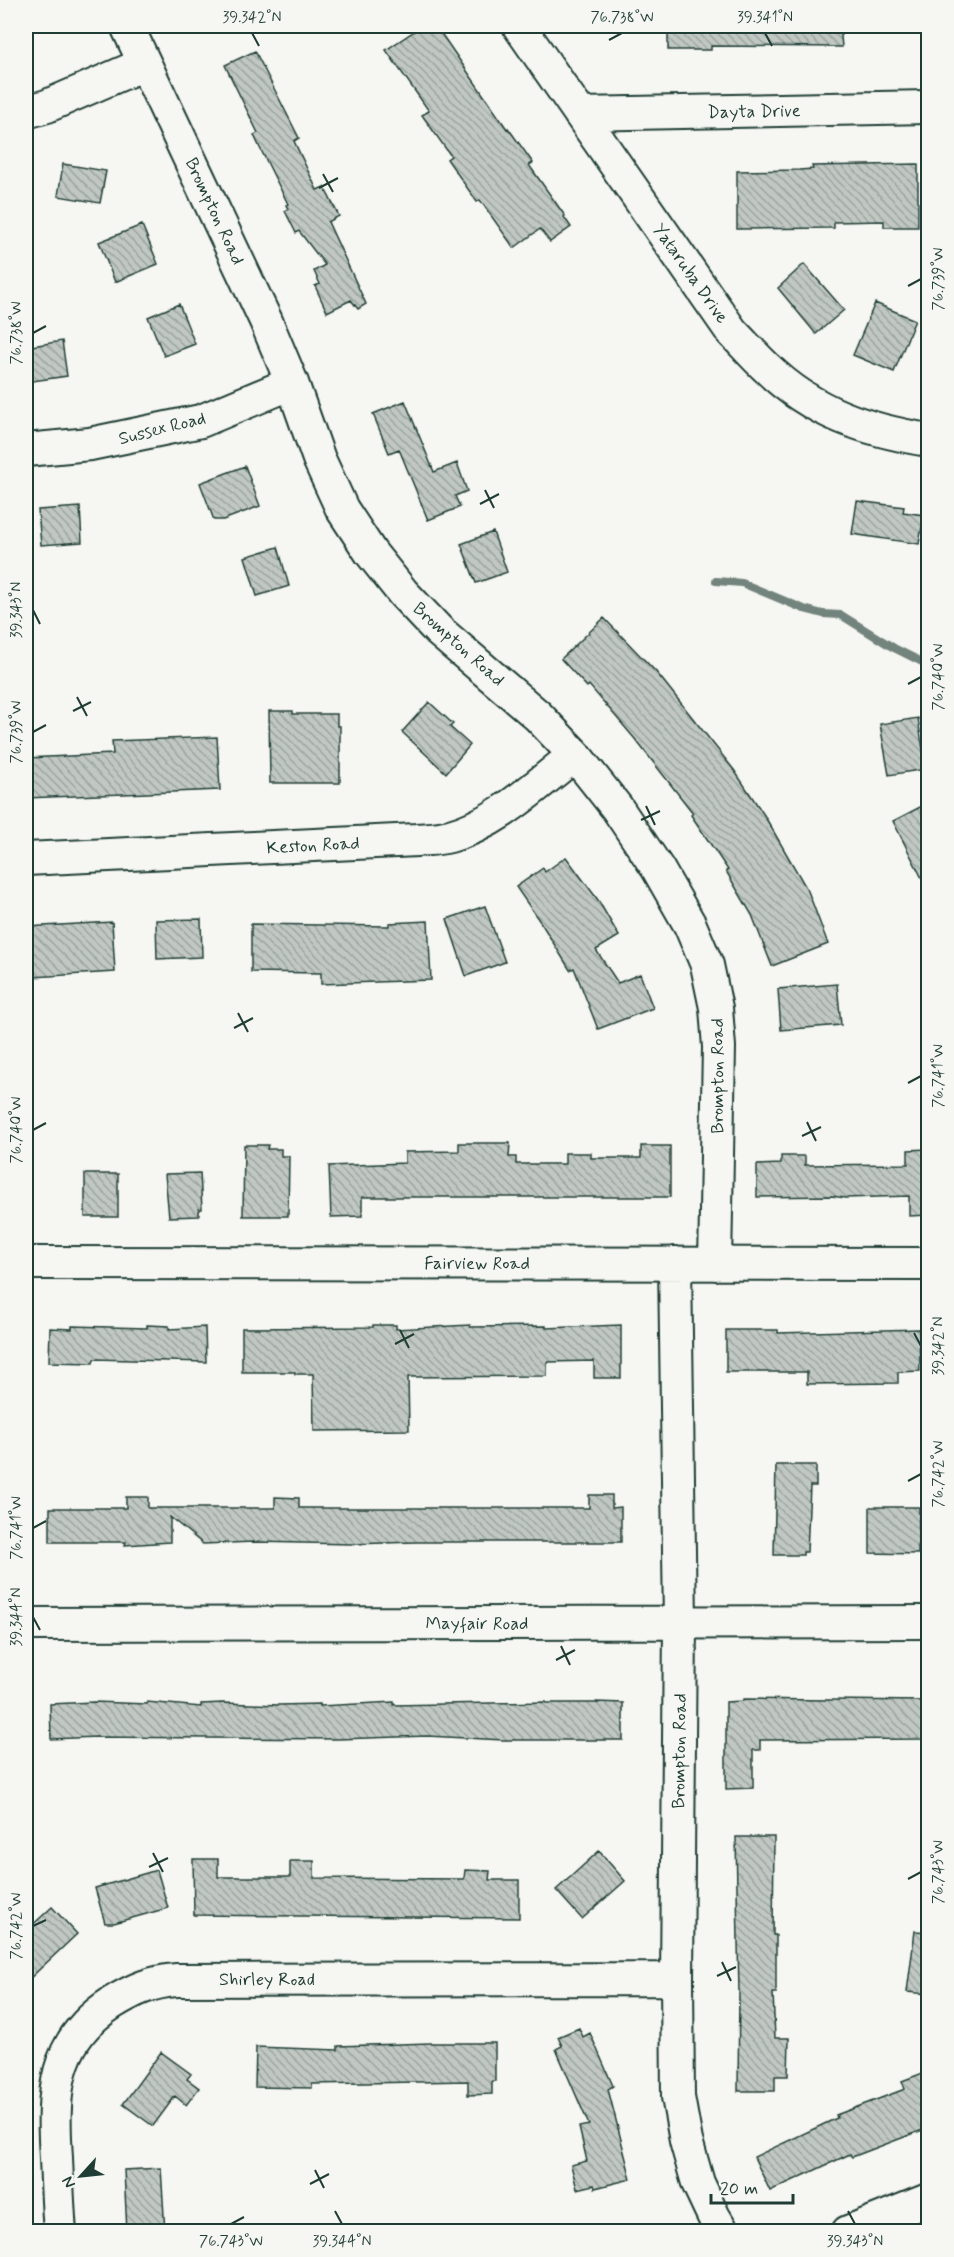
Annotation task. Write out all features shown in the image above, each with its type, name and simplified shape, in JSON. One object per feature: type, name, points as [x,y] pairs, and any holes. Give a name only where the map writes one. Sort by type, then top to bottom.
[{"type":"street","name":"Brompton Road","points":[[127,26],[240,264],[292,383],[319,459],[342,509],[403,593],[439,631],[538,716],[575,755],[616,808],[658,869],[690,925],[706,965],[716,1008],[719,1047],[715,1264]]},
{"type":"street","name":"Yataruba Drive","points":[[519,26],[732,332],[768,369],[801,396],[846,420],[885,433],[928,440]]},
{"type":"street","points":[[26,112],[47,106],[144,64]]},
{"type":"street","name":"Dayta Drive","points":[[580,114],[928,107]]},
{"type":"street","name":"Sussex Road","points":[[26,450],[90,444],[201,421],[292,383]]},
{"type":"street","name":"Keston Road","points":[[26,859],[448,837],[480,825],[504,810],[575,755]]},
{"type":"street","name":"Fairview Road","points":[[26,1263],[928,1264]]},
{"type":"street","name":"Brompton Road","points":[[675,1263],[680,1623],[678,2097],[686,2141],[698,2182],[723,2232]]},
{"type":"street","name":"Mayfair Road","points":[[26,1624],[928,1622]]},
{"type":"street","name":"Shirley Road","points":[[60,2232],[54,2121],[55,2086],[63,2059],[78,2032],[99,2011],[128,1993],[153,1982],[177,1980],[677,1979]]},
{"type":"street","points":[[848,2232],[928,2200]]},
{"type":"building","points":[[422,26],[436,26],[533,163],[529,165],[565,216],[571,227],[550,242],[540,229],[514,248],[480,200],[477,202],[447,159],[451,156],[422,115],[429,111],[386,50]]},
{"type":"building","points":[[668,26],[840,26],[842,47],[711,46],[711,50],[668,50]]},
{"type":"building","points":[[255,51],[299,138],[294,141],[317,190],[324,187],[339,216],[328,222],[366,304],[358,309],[351,300],[327,312],[315,286],[320,284],[314,271],[325,265],[299,231],[296,233],[285,211],[288,209],[286,205],[288,204],[254,135],[258,133],[225,65]]},
{"type":"building","points":[[63,164],[106,171],[100,203],[58,196]]},
{"type":"building","points":[[918,164],[918,227],[884,227],[884,221],[834,222],[834,228],[737,229],[737,171],[813,169],[812,166]]},
{"type":"building","points":[[142,225],[158,264],[115,282],[99,242]]},
{"type":"building","points":[[804,264],[844,310],[816,334],[778,288]]},
{"type":"building","points":[[875,303],[915,320],[894,372],[853,355]]},
{"type":"building","points":[[179,304],[195,344],[164,356],[148,317]]},
{"type":"building","points":[[62,341],[67,376],[26,382],[26,347]]},
{"type":"building","points":[[405,401],[434,472],[457,463],[467,491],[455,496],[460,507],[428,520],[399,449],[389,453],[373,414]]},
{"type":"building","points":[[245,466],[260,506],[223,520],[214,520],[200,483]]},
{"type":"building","points":[[857,501],[904,507],[903,512],[924,515],[919,544],[852,534]]},
{"type":"building","points":[[80,507],[82,542],[41,545],[38,510]]},
{"type":"building","points":[[493,532],[507,572],[476,583],[461,544]]},
{"type":"building","points":[[278,547],[289,586],[257,596],[245,557]]},
{"type":"building","points":[[604,618],[657,673],[734,770],[764,815],[808,891],[828,944],[772,966],[752,915],[726,871],[728,870],[691,815],[693,813],[589,685],[587,687],[561,659]]},
{"type":"building","points":[[429,702],[453,724],[450,727],[470,745],[446,773],[402,732]]},
{"type":"building","points":[[269,711],[293,711],[293,714],[337,714],[337,726],[340,726],[340,783],[270,783]]},
{"type":"building","points":[[918,718],[926,769],[889,775],[880,724]]},
{"type":"building","points":[[217,737],[220,790],[26,798],[26,758],[113,754],[112,741]]},
{"type":"building","points":[[928,803],[928,890],[893,821]]},
{"type":"building","points":[[566,857],[598,900],[619,936],[596,950],[618,983],[640,974],[653,1008],[598,1029],[574,968],[570,970],[516,887],[543,868],[545,872]]},
{"type":"building","points":[[485,906],[505,962],[466,976],[447,919]]},
{"type":"building","points":[[201,919],[202,957],[157,959],[156,920]]},
{"type":"building","points":[[428,921],[431,980],[321,984],[321,973],[251,972],[251,924],[389,926],[389,923]]},
{"type":"building","points":[[112,922],[115,972],[33,977],[33,967],[26,968],[26,927]]},
{"type":"building","points":[[837,984],[841,1025],[781,1030],[778,989]]},
{"type":"building","points":[[459,1143],[510,1143],[509,1157],[516,1157],[516,1164],[565,1164],[565,1153],[591,1153],[591,1158],[641,1158],[641,1146],[670,1146],[670,1197],[362,1197],[362,1216],[331,1217],[329,1166],[405,1163],[405,1152],[459,1151]]},
{"type":"building","points":[[244,1145],[268,1145],[267,1149],[281,1149],[281,1156],[289,1156],[288,1216],[243,1216]]},
{"type":"building","points":[[928,1149],[928,1215],[909,1216],[909,1196],[757,1197],[757,1165],[781,1164],[781,1156],[805,1156],[805,1165],[908,1164],[908,1150]]},
{"type":"building","points":[[200,1173],[202,1209],[199,1209],[199,1216],[169,1217],[165,1174]]},
{"type":"building","points":[[85,1174],[118,1174],[118,1217],[85,1217]]},
{"type":"building","points":[[147,1325],[169,1326],[169,1329],[205,1327],[206,1362],[94,1359],[93,1363],[49,1362],[50,1328],[72,1329],[72,1326],[147,1328]]},
{"type":"building","points":[[373,1325],[396,1325],[396,1329],[470,1325],[470,1327],[546,1326],[546,1328],[621,1325],[621,1378],[594,1378],[594,1361],[547,1362],[547,1376],[408,1377],[409,1430],[314,1431],[313,1374],[242,1372],[242,1328],[373,1327]]},
{"type":"building","points":[[919,1329],[920,1371],[898,1372],[898,1383],[807,1384],[807,1372],[726,1372],[726,1330],[778,1330],[778,1333]]},
{"type":"building","points":[[776,1465],[816,1465],[816,1486],[810,1486],[807,1552],[803,1552],[803,1555],[774,1555]]},
{"type":"building","points":[[589,1495],[612,1495],[612,1508],[621,1507],[621,1542],[203,1544],[170,1517],[170,1542],[125,1545],[126,1542],[50,1542],[50,1508],[126,1508],[126,1497],[148,1497],[148,1508],[275,1508],[275,1497],[299,1498],[299,1508],[589,1508]]},
{"type":"building","points":[[870,1507],[919,1507],[918,1554],[870,1553]]},
{"type":"building","points":[[743,1699],[926,1701],[925,1739],[760,1740],[760,1750],[753,1750],[753,1788],[726,1789],[726,1702],[743,1701]]},
{"type":"building","points":[[94,1702],[147,1704],[147,1702],[201,1707],[201,1704],[223,1703],[320,1704],[320,1706],[394,1702],[394,1705],[623,1703],[623,1740],[504,1740],[427,1736],[338,1739],[96,1737],[51,1739],[50,1704]]},
{"type":"building","points":[[736,1837],[774,1837],[775,2038],[789,2038],[788,2076],[775,2076],[775,2091],[738,2091]]},
{"type":"building","points":[[599,1851],[625,1881],[582,1919],[556,1890]]},
{"type":"building","points":[[193,1859],[218,1859],[218,1877],[290,1877],[290,1861],[314,1861],[314,1878],[464,1879],[465,1870],[490,1871],[489,1880],[519,1880],[519,1918],[194,1915]]},
{"type":"building","points":[[157,1870],[168,1908],[114,1923],[105,1923],[95,1888]]},
{"type":"building","points":[[52,1907],[77,1934],[26,1982],[26,1931]]},
{"type":"building","points":[[915,1931],[928,1932],[928,1994],[907,1992]]},
{"type":"building","points":[[579,2028],[583,2037],[590,2033],[613,2086],[608,2089],[631,2179],[595,2188],[594,2185],[577,2189],[571,2165],[587,2161],[579,2127],[589,2125],[556,2049],[562,2046],[558,2037]]},
{"type":"building","points":[[495,2043],[495,2081],[492,2081],[492,2094],[468,2095],[468,2081],[312,2084],[312,2088],[255,2087],[256,2047],[338,2050],[338,2046]]},
{"type":"building","points":[[161,2052],[191,2074],[187,2079],[199,2088],[186,2105],[175,2096],[153,2126],[123,2104]]},
{"type":"building","points":[[928,2071],[928,2128],[852,2157],[850,2154],[770,2191],[754,2157],[837,2118],[836,2115],[905,2089],[902,2081]]},
{"type":"building","points":[[161,2168],[165,2232],[127,2232],[124,2170]]},
{"type":"waterway","points":[[716,581],[742,583],[804,609],[823,614],[841,615],[894,648],[928,665]]}]
